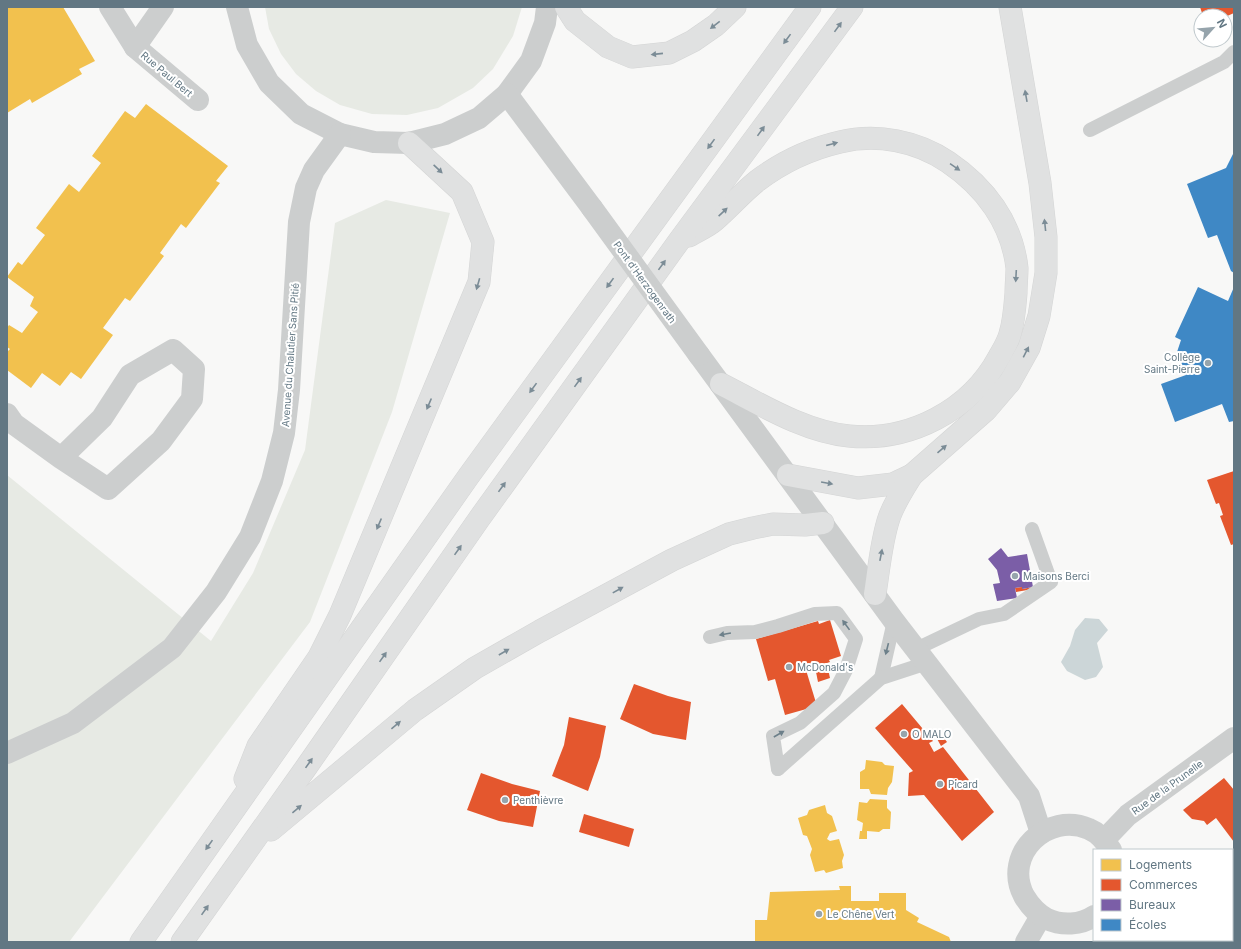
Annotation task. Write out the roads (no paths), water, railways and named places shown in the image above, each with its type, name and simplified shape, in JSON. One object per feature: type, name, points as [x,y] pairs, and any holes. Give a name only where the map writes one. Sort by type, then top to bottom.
[{"type":"highway","points":[[566,7],[575,21],[608,47],[632,57],[669,53],[716,25],[735,7]]},
{"type":"highway","points":[[141,942],[468,477],[810,7]]},
{"type":"highway","points":[[182,942],[305,769],[484,512],[679,242],[852,7]]},
{"type":"highway","points":[[788,475],[858,488],[893,484],[912,475],[986,410],[1010,382],[1029,348],[1038,316],[1046,273],[1046,236],[1040,183],[1010,7]]},
{"type":"highway","points":[[679,242],[712,222],[756,182],[788,161],[817,148],[836,143],[873,138],[902,141],[934,153],[962,172],[984,193],[999,213],[1011,240],[1017,269],[1015,304],[1010,336],[993,368],[974,392],[948,412],[927,423],[899,433],[874,437],[848,436],[820,431],[796,422],[721,384]]},
{"type":"highway","points":[[232,813],[258,746],[319,658],[340,615],[479,282],[483,242],[462,192],[409,143]]},
{"type":"highway","points":[[875,594],[889,518],[912,475]]},
{"type":"highway","points":[[246,852],[415,710],[475,668],[672,560],[729,534],[773,524],[805,525],[823,522]]},
{"type":"street","name":"Rue Paul Bert","points":[[110,7],[136,47],[198,100]]},
{"type":"street","name":"Rue Paul Bert","points":[[136,47],[163,7]]},
{"type":"street","points":[[237,7],[247,45],[269,83],[301,114],[340,134],[374,142],[409,143],[445,134],[479,118],[507,94],[531,61],[545,23],[547,7]]},
{"type":"street","name":"Pont d'Herzogenrath","points":[[507,94],[894,620],[1028,796],[1041,833]]},
{"type":"street","name":"Avenue du Chalutier Sans Pitié","points":[[7,753],[73,723],[172,648],[216,592],[250,537],[272,481],[284,433],[289,390],[299,222],[306,188],[314,170],[340,134]]},
{"type":"street","points":[[7,414],[14,424],[61,458],[108,489],[161,441],[192,399],[194,368],[173,350],[130,375],[102,418],[61,458]]},
{"type":"street","name":"Rue de la Prunelle","points":[[1108,845],[1128,815],[1234,738]]},
{"type":"street","points":[[1093,917],[1089,920],[1073,924],[1056,922],[1041,916],[1029,904],[1021,890],[1018,874],[1021,858],[1029,844],[1041,833],[1056,826],[1073,825],[1090,829],[1108,845]]},
{"type":"street","points":[[1028,938],[1041,916]]},
{"type":"lane","points":[[1090,130],[1224,62],[1234,52]]},
{"type":"lane","points":[[710,637],[727,632],[755,632],[815,614],[837,613],[856,639],[846,670],[834,693],[800,723],[774,736],[778,769],[880,678],[921,656],[979,619],[1004,614],[1051,582],[1032,529]]},
{"type":"lane","points":[[880,678],[894,620]]},
{"type":"place","name":"Collège Saint-Pierre","points":[[1208,363]]},
{"type":"place","name":"Maisons Berci","points":[[1015,576]]},
{"type":"place","name":"McDonald's","points":[[789,667]]},
{"type":"place","name":"O MALO","points":[[904,734]]},
{"type":"place","name":"Picard","points":[[940,784]]},
{"type":"place","name":"Penthièvre","points":[[505,800]]},
{"type":"place","name":"Le Chêne Vert","points":[[819,914]]}]
